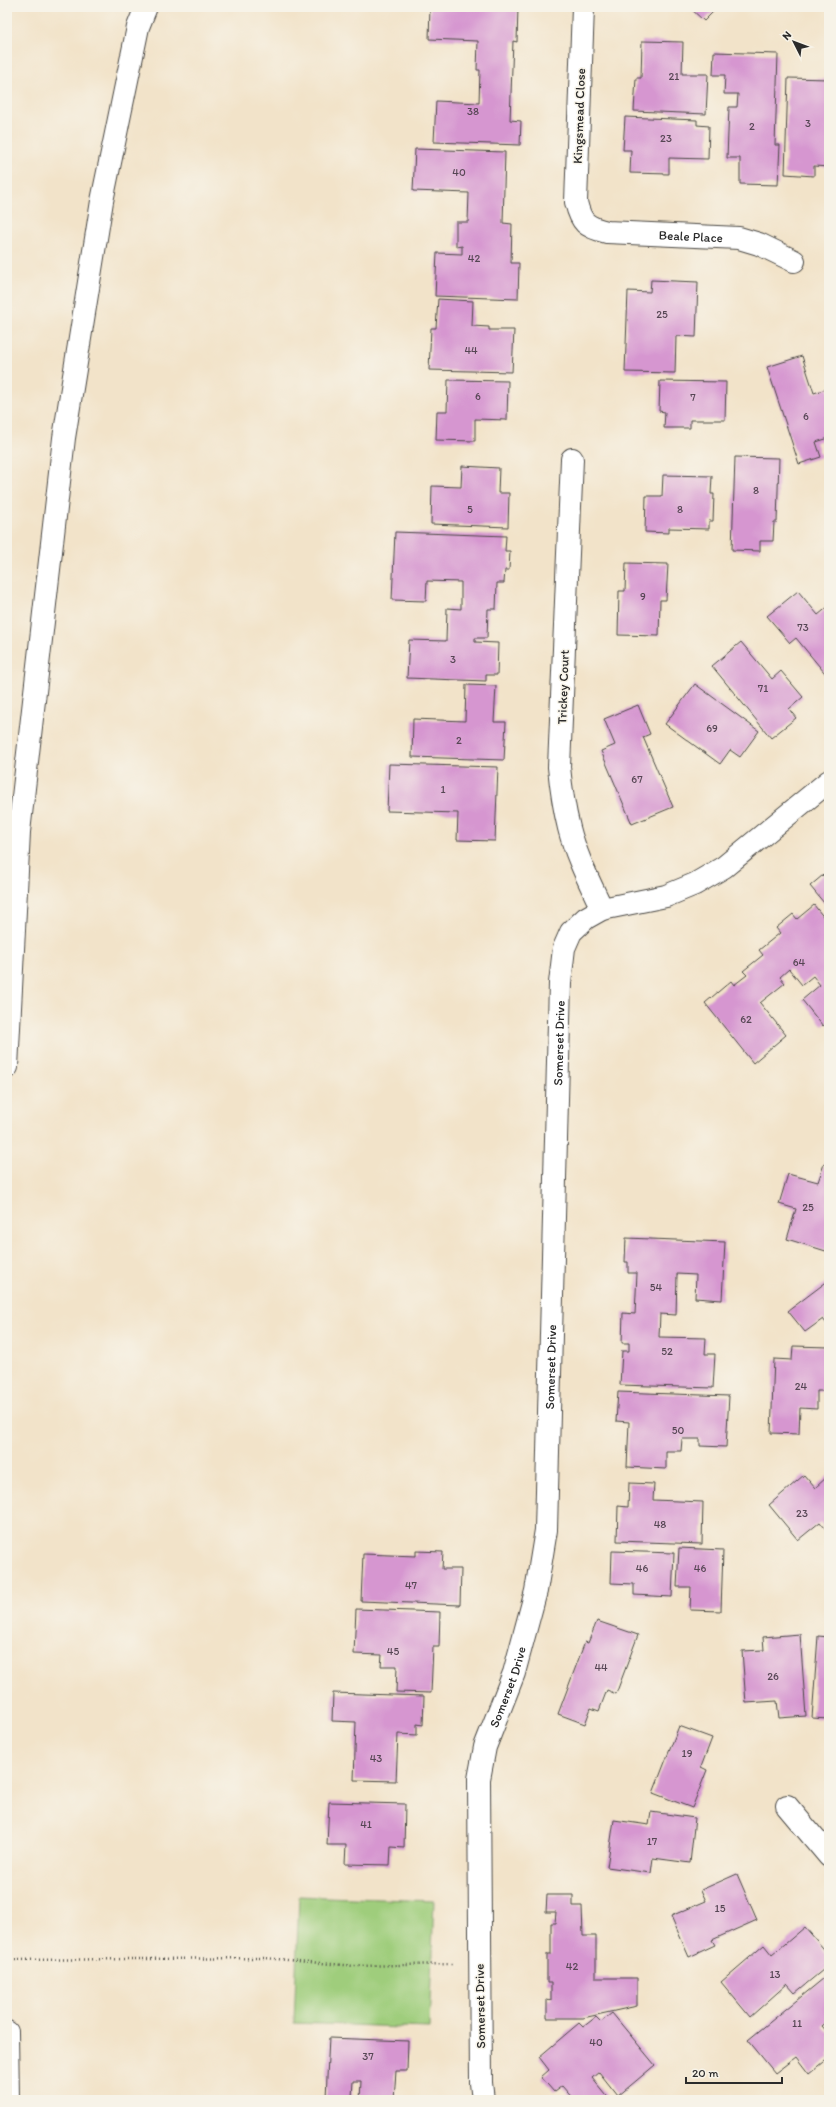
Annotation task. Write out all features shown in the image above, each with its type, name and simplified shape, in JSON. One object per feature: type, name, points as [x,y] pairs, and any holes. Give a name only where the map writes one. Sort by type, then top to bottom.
[{"type":"main road","points":[[7,1067],[19,832],[64,438],[102,201],[138,27],[146,7]]},
{"type":"main road","name":"Kingsmead Close","points":[[583,7],[576,202],[579,215],[585,223]]},
{"type":"main road","name":"Beale Place","points":[[585,223],[594,229],[607,232],[738,238],[759,244],[794,261]]},
{"type":"main road","name":"Trickey Court","points":[[572,459],[559,767],[563,802],[569,830],[581,864],[602,909]]},
{"type":"main road","name":"Somerset Drive","points":[[483,2100],[480,2083],[479,1779],[485,1747],[516,1666],[536,1591],[546,1530],[560,990],[564,948],[571,932],[586,918],[602,909],[666,896],[695,884],[724,867],[829,781]]},
{"type":"main road","points":[[787,1806],[829,1856]]},
{"type":"main road","points":[[7,2032],[8,2100]]},
{"type":"path","points":[[7,1960],[265,1958],[354,1966],[479,1962]]},
{"type":"green space","points":[[299,1896],[434,1901],[429,2028],[294,2023]]},
{"type":"building","points":[[430,7],[518,7],[517,42],[513,41],[510,120],[521,121],[520,145],[434,142],[436,101],[479,103],[480,70],[477,70],[478,41],[429,39]]},
{"type":"building","points":[[689,7],[718,7],[704,21]]},
{"type":"building","points":[[642,41],[683,42],[682,74],[708,74],[706,114],[634,111],[636,78],[641,78]]},
{"type":"building","points":[[714,52],[778,54],[775,145],[780,145],[778,185],[740,184],[740,158],[727,158],[729,107],[737,107],[738,94],[724,94],[725,75],[713,75]]},
{"type":"building","points":[[788,78],[829,79],[829,167],[814,166],[814,176],[785,174]]},
{"type":"building","points":[[625,117],[697,120],[697,125],[709,126],[708,159],[669,158],[669,174],[630,173],[631,150],[623,150]]},
{"type":"building","points":[[415,149],[505,152],[503,223],[512,224],[511,263],[519,263],[518,299],[435,296],[437,253],[462,254],[462,246],[456,247],[456,222],[468,222],[469,193],[413,191]]},
{"type":"building","points":[[651,280],[698,282],[696,337],[676,336],[675,373],[625,372],[628,291],[650,292]]},
{"type":"building","points":[[438,299],[473,301],[472,326],[489,327],[489,330],[514,330],[512,372],[429,370],[431,328],[436,328]]},
{"type":"building","points":[[802,356],[814,393],[829,388],[829,438],[816,442],[821,457],[799,464],[767,367]]},
{"type":"building","points":[[448,380],[508,381],[507,420],[475,419],[475,441],[436,440],[437,411],[447,411]]},
{"type":"building","points":[[660,381],[726,382],[725,420],[690,420],[690,428],[664,428],[665,412],[659,411]]},
{"type":"building","points":[[735,457],[779,458],[777,522],[774,522],[773,541],[760,541],[760,551],[732,550]]},
{"type":"building","points":[[462,466],[499,468],[498,493],[509,493],[508,527],[431,524],[432,486],[461,487]]},
{"type":"building","points":[[663,475],[712,476],[711,494],[714,494],[713,521],[709,521],[709,529],[669,528],[669,533],[645,532],[646,496],[662,496]]},
{"type":"building","points":[[395,532],[506,536],[505,551],[510,551],[509,570],[505,570],[504,583],[497,583],[496,609],[488,609],[487,638],[475,638],[475,642],[498,643],[497,675],[486,675],[486,681],[407,678],[409,640],[446,641],[447,608],[461,609],[461,582],[427,581],[426,601],[392,600]]},
{"type":"building","points":[[626,563],[668,564],[666,600],[660,600],[659,636],[618,635],[619,591],[625,591]]},
{"type":"building","points":[[798,591],[818,615],[829,606],[829,678],[796,638],[790,643],[767,616]]},
{"type":"building","points":[[741,642],[772,679],[781,671],[803,697],[789,709],[796,718],[771,738],[712,666]]},
{"type":"building","points":[[695,684],[759,731],[740,757],[730,750],[720,764],[665,724]]},
{"type":"building","points":[[466,685],[496,686],[494,722],[506,722],[504,760],[412,757],[413,719],[465,721]]},
{"type":"building","points":[[638,705],[650,734],[643,737],[673,807],[632,824],[601,751],[615,745],[604,719]]},
{"type":"building","points":[[389,764],[498,767],[495,841],[457,840],[458,813],[387,811]]},
{"type":"building","points":[[829,870],[829,909],[810,886]]},
{"type":"building","points":[[814,905],[829,924],[829,1021],[823,1026],[802,1000],[820,985],[813,976],[802,985],[789,969],[780,977],[785,983],[760,1003],[786,1035],[753,1063],[705,1003],[731,981],[734,985],[747,975],[743,971],[763,955],[759,950],[780,933],[776,928],[793,914],[797,919]]},
{"type":"building","points":[[824,1164],[829,1165],[829,1252],[787,1239],[796,1209],[779,1204],[788,1174],[818,1182]]},
{"type":"building","points":[[626,1238],[725,1242],[722,1300],[695,1298],[696,1275],[677,1274],[676,1315],[660,1314],[659,1337],[706,1338],[705,1354],[715,1354],[713,1388],[620,1385],[622,1351],[629,1351],[629,1343],[622,1343],[623,1313],[635,1314],[637,1273],[628,1273],[628,1262],[625,1262]]},
{"type":"building","points":[[829,1280],[829,1327],[823,1319],[805,1332],[788,1311]]},
{"type":"building","points":[[793,1346],[829,1347],[828,1391],[817,1391],[817,1409],[800,1408],[799,1434],[771,1433],[774,1359],[792,1360]]},
{"type":"building","points":[[618,1392],[729,1396],[726,1447],[700,1446],[700,1439],[682,1439],[681,1451],[666,1451],[666,1469],[627,1467],[629,1422],[616,1421]]},
{"type":"building","points":[[804,1475],[815,1488],[829,1475],[829,1533],[820,1522],[798,1540],[769,1505]]},
{"type":"building","points":[[629,1483],[654,1484],[653,1500],[703,1502],[702,1544],[617,1541],[618,1506],[628,1507]]},
{"type":"building","points":[[679,1548],[723,1550],[721,1611],[690,1610],[691,1587],[677,1587]]},
{"type":"building","points":[[416,1551],[443,1552],[442,1569],[461,1569],[460,1605],[361,1601],[363,1554],[416,1556]]},
{"type":"building","points":[[612,1551],[674,1553],[672,1597],[634,1595],[634,1584],[611,1583]]},
{"type":"building","points":[[356,1609],[440,1612],[439,1647],[433,1647],[431,1693],[396,1692],[397,1666],[381,1666],[382,1655],[354,1654]]},
{"type":"building","points":[[597,1621],[638,1635],[616,1694],[607,1690],[599,1711],[591,1708],[585,1724],[558,1714],[585,1642],[588,1643]]},
{"type":"building","points":[[800,1634],[806,1716],[779,1718],[777,1701],[746,1703],[742,1651],[764,1650],[763,1637]]},
{"type":"building","points":[[818,1636],[829,1637],[829,1719],[812,1718]]},
{"type":"building","points":[[333,1693],[424,1696],[423,1725],[417,1724],[417,1735],[398,1734],[396,1781],[354,1780],[356,1722],[332,1721]]},
{"type":"building","points":[[679,1726],[712,1738],[701,1767],[707,1770],[692,1808],[653,1793]]},
{"type":"building","points":[[329,1802],[405,1804],[404,1848],[391,1847],[390,1865],[345,1864],[346,1845],[327,1845]]},
{"type":"building","points":[[651,1812],[695,1818],[690,1863],[653,1858],[651,1873],[607,1867],[614,1820],[649,1825]]},
{"type":"building","points":[[737,1874],[757,1920],[712,1940],[715,1945],[689,1957],[671,1916],[706,1901],[701,1890]]},
{"type":"building","points":[[547,1895],[573,1895],[573,1906],[582,1906],[583,1936],[596,1936],[596,1978],[637,1978],[637,2006],[583,2018],[547,2018],[547,1999],[551,2000],[551,1983],[547,1983],[547,1954],[551,1954],[551,1923],[555,1923],[556,1912],[546,1912]]},
{"type":"building","points":[[805,1927],[829,1955],[829,1965],[795,1993],[787,1984],[750,2017],[721,1982],[764,1945],[772,1955]]},
{"type":"building","points":[[829,1974],[829,2020],[822,2026],[829,2034],[829,2058],[809,2074],[796,2057],[775,2073],[748,2040]]},
{"type":"building","points":[[612,2013],[655,2065],[618,2096],[599,2072],[592,2078],[610,2100],[574,2100],[562,2086],[554,2092],[541,2077],[549,2070],[539,2057],[579,2023],[583,2027],[596,2017],[601,2022]]},
{"type":"building","points":[[329,2038],[408,2041],[407,2071],[396,2071],[394,2100],[360,2100],[361,2081],[353,2081],[352,2097],[326,2097]]}]
